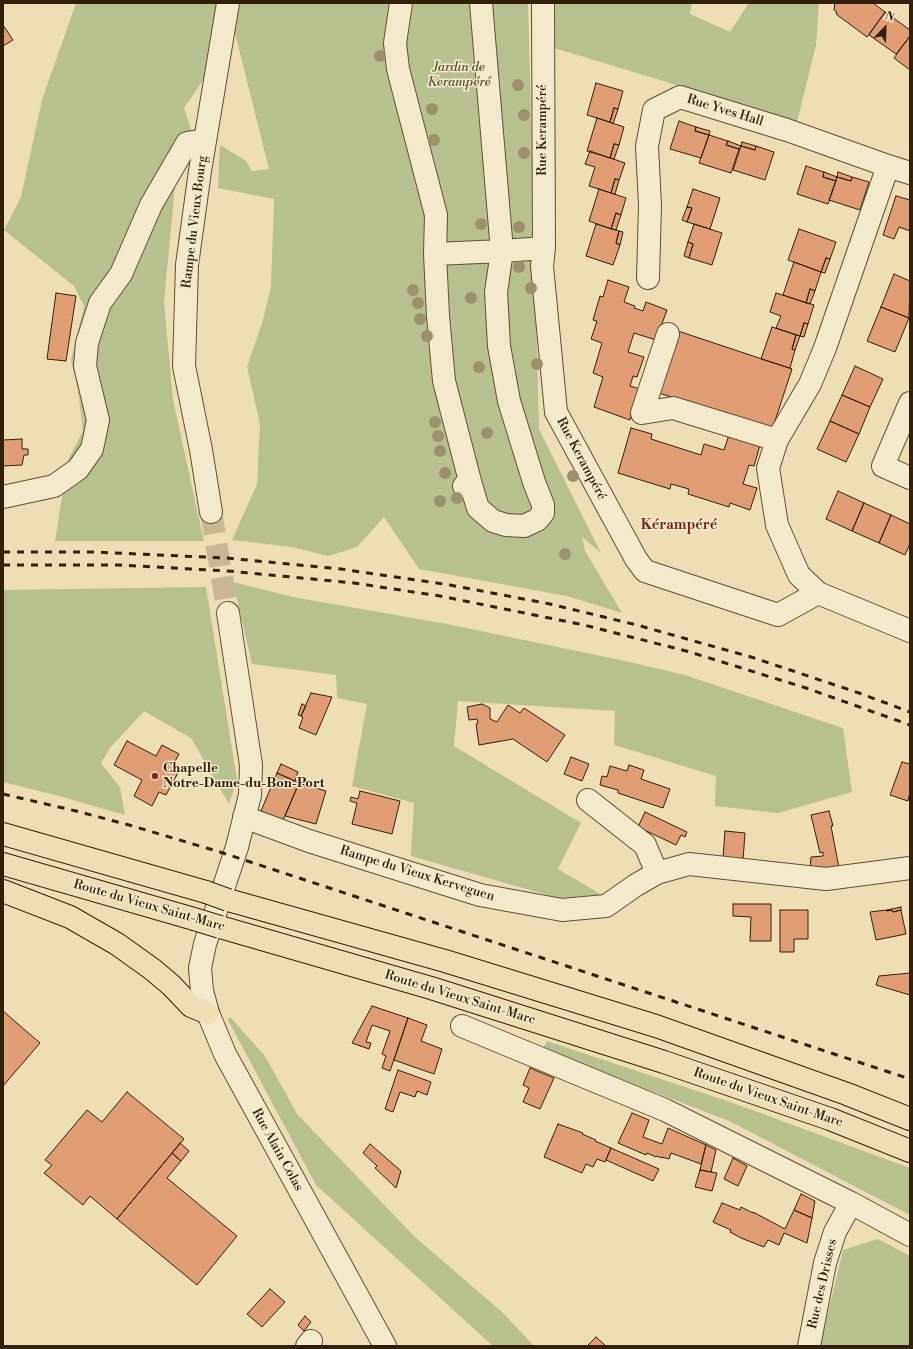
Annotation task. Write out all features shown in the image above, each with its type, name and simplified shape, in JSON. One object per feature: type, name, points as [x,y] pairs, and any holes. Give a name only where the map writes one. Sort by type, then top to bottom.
[{"type":"highway","points":[[3,834],[206,892],[228,900],[445,961],[656,1026],[846,1094],[910,1119]]},
{"type":"highway","name":"Route du Vieux Saint-Marc","points":[[3,864],[431,988],[664,1062],[830,1119],[910,1151]]},
{"type":"highway","points":[[3,891],[70,917],[117,944],[152,969],[171,985],[191,1006],[208,1013]]},
{"type":"street","name":"Rampe du Vieux Bourg","points":[[211,512],[201,450],[184,366],[187,265],[205,140],[228,3]]},
{"type":"street","points":[[401,3],[395,43],[398,69],[436,215],[435,254],[438,316],[444,381],[467,486],[478,508],[493,521],[506,525],[524,526],[537,520],[543,512],[543,505],[534,482],[509,401],[499,346],[496,292],[502,251],[481,3]]},
{"type":"street","name":"Rue Kerampéré","points":[[543,3],[544,248],[542,266],[556,412],[636,559],[645,571],[778,615],[818,593]]},
{"type":"street","name":"Rue Yves Hall","points":[[648,278],[650,205],[647,146],[654,110],[680,97],[787,130],[910,174]]},
{"type":"street","points":[[3,497],[54,486],[78,469],[92,449],[98,420],[86,366],[87,342],[100,303],[120,274],[151,205],[187,143],[205,140]]},
{"type":"street","points":[[888,166],[825,348],[810,384],[777,440],[768,468],[777,525],[799,575],[818,593],[910,631]]},
{"type":"street","points":[[435,254],[544,248]]},
{"type":"street","points":[[668,334],[642,413],[673,408],[777,440]]},
{"type":"street","points":[[910,403],[883,466],[910,478]]},
{"type":"street","points":[[228,613],[251,765],[250,794],[244,817]]},
{"type":"street","points":[[588,800],[645,845],[657,873]]},
{"type":"street","name":"Rampe du Vieux Kerveguen","points":[[244,817],[309,841],[480,895],[562,910],[606,906],[636,885],[657,873],[689,864],[826,879],[910,868]]},
{"type":"street","name":"Rue Alain Colas","points":[[244,817],[205,944],[200,968],[202,991],[208,1013],[225,1054],[385,1346]]},
{"type":"street","name":"Route du Vieux Saint-Marc","points":[[462,1026],[665,1110],[851,1203],[910,1235]]},
{"type":"street","name":"Rue des Drisses","points":[[809,1346],[825,1263],[835,1232],[851,1203]]},
{"type":"green space","name":"Jardin de Kerampéré","points":[[76,3],[528,3],[539,429],[601,553],[582,537],[585,551],[622,613],[567,596],[419,569],[384,517],[357,547],[328,556],[292,547],[232,540],[257,484],[260,424],[247,367],[263,320],[271,286],[274,199],[218,188],[220,145],[246,161],[252,171],[269,169],[235,33],[184,108],[194,139],[175,186],[164,302],[173,400],[204,541],[55,541],[68,460],[83,431],[78,390],[71,360],[84,306],[74,286],[4,230],[21,197],[42,100]]},
{"type":"green space","points":[[554,3],[692,3],[690,14],[730,32],[749,3],[819,3],[816,45],[796,126],[670,83],[551,47]]},
{"type":"green space","points":[[233,582],[293,597],[447,624],[685,675],[843,728],[852,792],[778,813],[715,806],[716,776],[614,745],[615,711],[458,701],[454,746],[581,823],[558,869],[602,895],[558,898],[411,856],[414,803],[352,786],[367,704],[337,698],[336,675],[252,664]]},
{"type":"green space","points":[[206,587],[237,780],[229,804],[191,738],[144,711],[110,748],[101,763],[120,787],[125,815],[3,782],[3,590]]},
{"type":"green space","points":[[230,1017],[265,1056],[297,1114],[415,1237],[502,1312],[534,1346],[493,1346],[316,1185],[228,1020]]},
{"type":"green space","points":[[547,1041],[733,1103],[910,1168],[910,1215],[729,1121],[543,1049]]},
{"type":"green space","points":[[878,1239],[910,1256],[910,1346],[820,1346],[843,1250]]},
{"type":"building","points":[[835,3],[873,3],[885,12],[867,37],[836,14],[837,12],[834,10]]},
{"type":"building","points":[[885,12],[910,30],[910,36],[896,54],[869,35]]},
{"type":"building","points":[[3,25],[13,40],[3,46]]},
{"type":"building","points":[[910,36],[910,70],[894,58]]},
{"type":"building","points":[[596,83],[623,91],[618,109],[614,108],[610,122],[587,115]]},
{"type":"building","points":[[614,108],[618,109],[613,124],[610,122]]},
{"type":"building","points":[[597,118],[624,127],[619,145],[614,144],[610,158],[587,151]]},
{"type":"building","points":[[679,121],[696,127],[695,131],[709,135],[701,158],[670,149]]},
{"type":"building","points":[[696,127],[710,131],[709,135],[695,131]]},
{"type":"building","points":[[709,135],[728,141],[726,145],[739,149],[731,173],[699,163]]},
{"type":"building","points":[[728,141],[741,146],[739,149],[726,145]]},
{"type":"building","points":[[742,142],[756,146],[755,150],[741,146]]},
{"type":"building","points":[[614,144],[619,145],[614,159],[610,158]]},
{"type":"building","points":[[741,146],[755,150],[756,146],[774,152],[765,180],[733,170]]},
{"type":"building","points":[[590,151],[625,163],[619,180],[615,179],[611,193],[589,186],[595,167],[585,164]]},
{"type":"building","points":[[806,166],[824,172],[823,177],[836,181],[828,204],[797,194]]},
{"type":"building","points":[[824,172],[837,177],[836,181],[823,177]]},
{"type":"building","points":[[838,172],[852,177],[851,181],[837,177]]},
{"type":"building","points":[[837,177],[851,181],[852,177],[869,182],[860,210],[829,200]]},
{"type":"building","points":[[615,179],[619,180],[615,194],[611,193]]},
{"type":"building","points":[[599,189],[626,198],[621,215],[616,213],[611,229],[589,221]]},
{"type":"building","points":[[693,189],[720,198],[710,229],[687,222],[692,208],[687,207]]},
{"type":"building","points":[[896,196],[910,200],[910,231],[899,227],[894,239],[883,235]]},
{"type":"building","points":[[687,207],[692,208],[687,222],[682,220]]},
{"type":"building","points":[[616,213],[621,215],[616,230],[611,229]]},
{"type":"building","points":[[596,224],[619,231],[616,243],[620,245],[613,265],[586,256]]},
{"type":"building","points":[[694,224],[722,233],[712,265],[689,258],[693,244],[688,242]]},
{"type":"building","points":[[799,229],[836,242],[830,259],[826,258],[821,272],[788,260]]},
{"type":"building","points":[[619,231],[623,232],[620,245],[616,243]]},
{"type":"building","points":[[688,242],[693,244],[689,258],[684,256]]},
{"type":"building","points":[[826,258],[830,259],[825,273],[821,272]]},
{"type":"building","points":[[794,262],[821,272],[815,291],[810,289],[806,303],[783,295]]},
{"type":"building","points":[[894,274],[910,281],[909,318],[881,307]]},
{"type":"building","points":[[608,280],[629,287],[624,302],[635,306],[634,308],[643,311],[646,302],[667,310],[656,340],[634,333],[628,352],[644,357],[637,377],[633,376],[630,386],[640,389],[630,420],[594,407],[603,377],[593,373],[602,343],[591,339],[597,321],[593,320],[600,296],[603,297]]},
{"type":"building","points":[[810,289],[815,291],[810,304],[806,303]]},
{"type":"building","points":[[56,293],[76,296],[66,361],[47,359]]},
{"type":"building","points":[[776,293],[814,305],[808,324],[804,323],[800,336],[776,328],[781,316],[770,312]]},
{"type":"building","points":[[881,307],[909,318],[895,352],[867,341]]},
{"type":"building","points":[[804,323],[808,324],[804,337],[800,336]]},
{"type":"building","points":[[772,327],[796,335],[792,349],[795,350],[790,368],[761,359]]},
{"type":"building","points":[[675,330],[792,369],[772,430],[656,392]]},
{"type":"building","points":[[796,335],[800,336],[795,350],[792,349]]},
{"type":"building","points":[[855,366],[883,379],[870,407],[842,395]]},
{"type":"building","points":[[842,395],[870,407],[859,434],[830,421]]},
{"type":"building","points":[[830,421],[859,434],[846,462],[817,449]]},
{"type":"building","points":[[631,428],[652,434],[651,439],[701,455],[704,444],[724,450],[729,435],[760,445],[754,466],[749,465],[743,484],[757,488],[750,510],[730,503],[729,507],[688,494],[689,489],[671,484],[670,489],[618,473]]},
{"type":"building","points":[[22,439],[22,449],[28,449],[28,455],[24,455],[22,465],[3,466],[3,440]]},
{"type":"building","points":[[838,491],[864,503],[852,531],[826,519]]},
{"type":"building","points":[[864,503],[891,515],[879,543],[852,531]]},
{"type":"building","points":[[891,515],[910,524],[910,544],[905,555],[879,543]]},
{"type":"building","points":[[311,693],[332,697],[316,735],[299,728],[303,717],[301,716]]},
{"type":"building","points":[[302,704],[306,706],[301,716],[298,715]]},
{"type":"building","points":[[482,704],[490,708],[490,719],[497,722],[508,705],[520,713],[524,708],[565,735],[547,762],[513,739],[479,745],[476,724],[478,723],[477,719],[469,720],[467,707]]},
{"type":"building","name":"Chapelle Notre-Dame-du-Bon-Port","points":[[127,741],[156,756],[162,745],[179,754],[172,767],[179,771],[166,795],[159,792],[152,806],[134,796],[142,780],[114,765]]},
{"type":"building","points":[[571,757],[589,764],[582,781],[564,774]]},
{"type":"building","points":[[902,762],[910,764],[910,792],[908,801],[890,795]]},
{"type":"building","points":[[281,764],[298,772],[295,781],[277,773]]},
{"type":"building","points":[[629,765],[644,770],[641,779],[670,789],[663,808],[618,793],[618,790],[600,785],[602,776],[607,777],[610,766],[627,771]]},
{"type":"building","points":[[277,773],[299,783],[283,820],[261,811]]},
{"type":"building","points":[[299,783],[326,791],[316,824],[285,816]]},
{"type":"building","points":[[360,791],[400,801],[392,834],[352,824],[357,803],[350,801],[351,797],[358,799]]},
{"type":"building","points":[[829,811],[833,826],[831,826],[839,868],[810,869],[811,857],[823,856],[823,852],[820,853],[811,815]]},
{"type":"building","points":[[645,812],[687,832],[685,837],[681,835],[676,845],[638,827]]},
{"type":"building","points":[[725,831],[745,833],[743,860],[723,858]]},
{"type":"building","points":[[733,904],[771,904],[771,941],[750,941],[751,917],[733,916]]},
{"type":"building","points":[[901,907],[901,910],[893,912],[892,910],[887,911],[887,910]]},
{"type":"building","points":[[780,910],[808,910],[808,939],[794,939],[794,952],[780,952]]},
{"type":"building","points":[[892,910],[893,912],[901,910],[906,934],[876,940],[870,912]]},
{"type":"building","points":[[910,973],[910,995],[876,985],[879,976]]},
{"type":"building","points":[[372,1006],[408,1018],[390,1071],[382,1068],[386,1056],[382,1054],[390,1031],[372,1025],[366,1042],[371,1043],[369,1049],[352,1043]]},
{"type":"building","points":[[3,1011],[40,1043],[3,1086]]},
{"type":"building","points":[[408,1018],[427,1025],[421,1041],[442,1049],[434,1074],[394,1060]]},
{"type":"building","points":[[530,1068],[554,1078],[540,1109],[523,1102],[529,1088],[523,1085]]},
{"type":"building","points":[[398,1070],[431,1082],[427,1095],[417,1091],[415,1097],[400,1092],[393,1112],[385,1109]]},
{"type":"building","points":[[127,1092],[184,1139],[117,1219],[90,1196],[83,1205],[44,1173],[52,1165],[45,1160],[87,1110],[102,1122]]},
{"type":"building","points":[[632,1113],[649,1120],[643,1137],[662,1144],[668,1128],[706,1145],[701,1164],[671,1153],[669,1159],[656,1157],[647,1153],[646,1155],[618,1143]]},
{"type":"building","points":[[558,1124],[583,1133],[582,1134],[611,1148],[605,1162],[597,1159],[593,1167],[586,1164],[582,1173],[544,1157]]},
{"type":"building","points":[[180,1143],[189,1151],[181,1161],[172,1153]]},
{"type":"building","points":[[370,1144],[401,1171],[396,1188],[375,1168],[377,1166],[363,1153]]},
{"type":"building","points":[[706,1145],[716,1150],[711,1172],[700,1170]]},
{"type":"building","points":[[611,1148],[659,1169],[653,1181],[606,1160]]},
{"type":"building","points":[[172,1153],[181,1161],[167,1178],[237,1236],[197,1285],[117,1219]]},
{"type":"building","points":[[733,1158],[747,1166],[738,1186],[724,1179]]},
{"type":"building","points":[[700,1170],[717,1173],[712,1191],[695,1187]]},
{"type":"building","points":[[801,1194],[815,1201],[812,1218],[794,1210]]},
{"type":"building","points":[[722,1203],[740,1210],[741,1207],[785,1229],[794,1210],[812,1218],[807,1243],[784,1233],[779,1245],[768,1240],[764,1247],[741,1238],[730,1232],[731,1230],[713,1222]]},
{"type":"building","points":[[270,1289],[285,1302],[262,1327],[247,1314]]},
{"type":"building","points":[[305,1316],[311,1322],[304,1331],[298,1325]]},
{"type":"building","points":[[596,1337],[606,1346],[587,1346]]},
{"type":"tunnel","points":[[211,512],[228,613]]},
{"type":"railway","points":[[3,552],[93,552],[226,558],[341,569],[450,585],[550,604],[637,625],[751,657],[859,693],[910,712]]},
{"type":"railway","points":[[3,565],[119,565],[228,571],[354,583],[440,596],[584,625],[690,652],[806,688],[910,725]]},
{"type":"railway","points":[[3,794],[129,825],[220,852],[910,1079]]},
{"type":"place","name":"Chapelle Notre-Dame-du-Bon-Port","points":[[155,776]]},
{"type":"district","name":"Kérampéré","points":[[679,526]]}]
